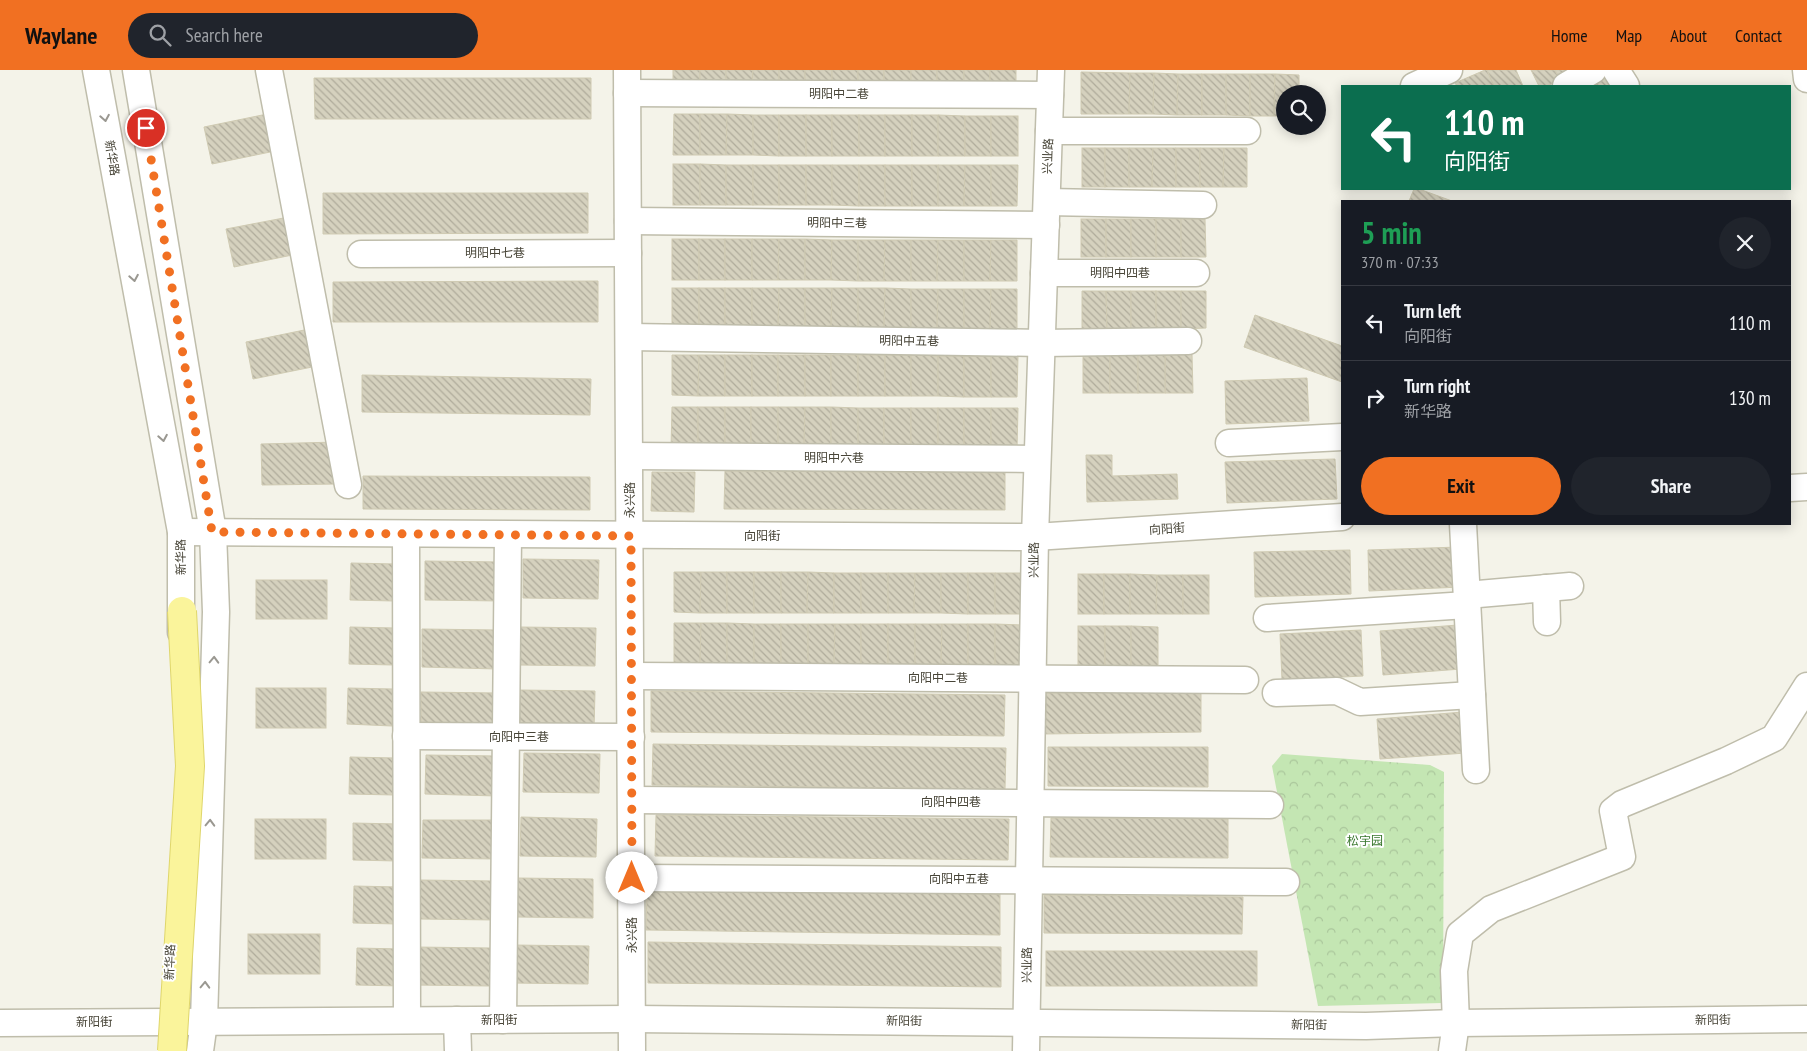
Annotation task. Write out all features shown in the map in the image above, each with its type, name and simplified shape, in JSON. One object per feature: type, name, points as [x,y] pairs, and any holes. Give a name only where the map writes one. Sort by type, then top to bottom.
[{"type":"main road","points":[[172,1051],[190,766],[182,611]]},
{"type":"street","name":"新华路","points":[[96,70],[181,532],[182,611],[168,1022],[164,1051]]},
{"type":"street","points":[[136,70],[212,532],[216,612],[204,1022],[200,1051]]},
{"type":"street","points":[[269,70],[348,485]]},
{"type":"street","points":[[1416,85],[1449,70]]},
{"type":"street","points":[[1568,85],[1593,70]]},
{"type":"street","points":[[1616,70],[1625,85]]},
{"type":"street","points":[[1806,70],[1807,79]]},
{"type":"street","name":"明阳中二巷","points":[[627,82],[1051,83]]},
{"type":"street","name":"永兴路","points":[[627,82],[631,536],[632,1051]]},
{"type":"street","name":"兴业路","points":[[1026,1051],[1035,537],[1051,83]]},
{"type":"street","points":[[1049,131],[1247,131]]},
{"type":"street","name":"明阳中三巷","points":[[628,221],[1046,214],[1203,206]]},
{"type":"street","name":"明阳中七巷","points":[[361,254],[628,253]]},
{"type":"street","name":"明阳中四巷","points":[[1044,273],[1196,273]]},
{"type":"street","name":"明阳中五巷","points":[[629,338],[1042,343],[1188,341]]},
{"type":"street","points":[[1229,443],[1341,437]]},
{"type":"street","name":"明阳中六巷","points":[[630,456],[1038,459]]},
{"type":"street","points":[[1791,488],[1807,487]]},
{"type":"street","name":"向阳街","points":[[181,532],[1035,537],[1341,517]]},
{"type":"street","points":[[1463,525],[1476,770]]},
{"type":"street","points":[[406,534],[407,1020]]},
{"type":"street","points":[[503,1020],[508,535]]},
{"type":"street","points":[[1267,618],[1467,600],[1558,587],[1547,622]]},
{"type":"street","name":"向阳中二巷","points":[[631,676],[1245,680]]},
{"type":"street","points":[[1452,1051],[1456,1023],[1454,971],[1460,934],[1492,908],[1622,857],[1613,811],[1622,804],[1726,761],[1774,738],[1807,686]]},
{"type":"street","points":[[1276,693],[1337,691],[1360,702],[1472,695]]},
{"type":"street","name":"向阳中三巷","points":[[406,736],[631,737]]},
{"type":"street","name":"向阳中四巷","points":[[632,800],[1270,805]]},
{"type":"street","name":"向阳中五巷","points":[[632,878],[1286,882]]},
{"type":"street","name":"新阳街","points":[[0,1023],[632,1019],[1366,1026],[1807,1018]]},
{"type":"street","points":[[458,1020],[458,1051]]},
{"type":"green space","name":"松宇园","points":[[1282,754],[1430,765],[1444,772],[1443,1003],[1318,1006],[1272,766]]},
{"type":"building","points":[[673,70],[700,70],[700,84],[673,84]]},
{"type":"building","points":[[700,70],[726,70],[726,84],[700,84]]},
{"type":"building","points":[[726,70],[753,70],[752,84],[726,84]]},
{"type":"building","points":[[753,70],[779,70],[779,85],[752,84]]},
{"type":"building","points":[[779,70],[805,70],[805,85],[779,85]]},
{"type":"building","points":[[805,70],[832,70],[832,85],[805,85]]},
{"type":"building","points":[[832,70],[858,70],[858,85],[832,85]]},
{"type":"building","points":[[858,70],[884,70],[884,85],[858,85]]},
{"type":"building","points":[[884,70],[911,70],[911,85],[884,85]]},
{"type":"building","points":[[911,70],[937,70],[937,85],[911,85]]},
{"type":"building","points":[[937,70],[964,70],[964,85],[937,85]]},
{"type":"building","points":[[964,70],[990,70],[990,86],[964,85]]},
{"type":"building","points":[[990,70],[1016,70],[1016,86],[990,86]]},
{"type":"building","points":[[1487,70],[1494,85],[1456,85],[1455,83]]},
{"type":"building","points":[[1487,70],[1516,70],[1523,85],[1494,85]]},
{"type":"building","points":[[1531,70],[1555,70],[1560,80],[1549,85],[1538,85]]},
{"type":"building","points":[[1555,70],[1578,70],[1560,80]]},
{"type":"building","points":[[1081,72],[1130,73],[1129,114],[1081,114]]},
{"type":"building","points":[[1609,72],[1617,85],[1588,85]]},
{"type":"building","points":[[1130,73],[1154,73],[1153,114],[1129,114]]},
{"type":"building","points":[[1154,73],[1178,74],[1177,115],[1153,114]]},
{"type":"building","points":[[1178,74],[1202,74],[1202,115],[1177,115]]},
{"type":"building","points":[[1202,74],[1226,74],[1226,115],[1202,115]]},
{"type":"building","points":[[1226,74],[1250,74],[1250,116],[1226,115]]},
{"type":"building","points":[[1250,74],[1275,74],[1274,116],[1250,116]]},
{"type":"building","points":[[1275,74],[1299,75],[1299,85],[1276,85],[1276,116],[1274,116]]},
{"type":"building","points":[[314,78],[591,78],[591,119],[315,119]]},
{"type":"building","points":[[272,113],[280,150],[212,164],[204,127]]},
{"type":"building","points":[[674,114],[700,114],[700,155],[673,155]]},
{"type":"building","points":[[700,114],[727,114],[726,155],[700,155]]},
{"type":"building","points":[[727,114],[753,115],[753,155],[726,155]]},
{"type":"building","points":[[753,115],[779,115],[779,156],[753,155]]},
{"type":"building","points":[[779,115],[806,115],[806,156],[779,156]]},
{"type":"building","points":[[806,115],[832,115],[832,156],[806,156]]},
{"type":"building","points":[[832,115],[859,115],[859,156],[832,156]]},
{"type":"building","points":[[859,115],[885,115],[885,156],[859,156]]},
{"type":"building","points":[[885,115],[912,115],[912,156],[885,156]]},
{"type":"building","points":[[912,115],[938,115],[938,156],[912,156]]},
{"type":"building","points":[[938,115],[965,116],[965,156],[938,156]]},
{"type":"building","points":[[965,116],[991,116],[991,156],[965,156]]},
{"type":"building","points":[[991,116],[1018,116],[1018,156],[991,156]]},
{"type":"building","points":[[1082,148],[1105,148],[1105,187],[1082,187]]},
{"type":"building","points":[[1105,148],[1129,148],[1129,187],[1105,187]]},
{"type":"building","points":[[1129,148],[1153,148],[1152,187],[1129,187]]},
{"type":"building","points":[[1153,148],[1176,148],[1176,187],[1152,187]]},
{"type":"building","points":[[1176,148],[1200,148],[1200,187],[1176,187]]},
{"type":"building","points":[[1200,148],[1224,148],[1223,187],[1200,187]]},
{"type":"building","points":[[1224,148],[1247,148],[1247,187],[1223,187]]},
{"type":"building","points":[[673,164],[700,164],[700,205],[673,205]]},
{"type":"building","points":[[700,164],[726,165],[726,205],[700,205]]},
{"type":"building","points":[[726,165],[753,165],[753,205],[726,205]]},
{"type":"building","points":[[753,165],[779,165],[779,205],[753,205]]},
{"type":"building","points":[[779,165],[806,165],[806,205],[779,205]]},
{"type":"building","points":[[806,165],[832,165],[832,205],[806,205]]},
{"type":"building","points":[[832,165],[859,165],[859,206],[832,205]]},
{"type":"building","points":[[859,165],[885,165],[885,206],[859,206]]},
{"type":"building","points":[[885,165],[912,165],[912,206],[885,206]]},
{"type":"building","points":[[912,165],[938,165],[938,206],[912,206]]},
{"type":"building","points":[[938,165],[965,165],[964,206],[938,206]]},
{"type":"building","points":[[965,165],[991,165],[991,206],[964,206]]},
{"type":"building","points":[[991,165],[1018,165],[1017,206],[991,206]]},
{"type":"building","points":[[1414,190],[1422,190],[1449,200],[1409,200]]},
{"type":"building","points":[[323,193],[588,193],[588,233],[323,234]]},
{"type":"building","points":[[294,216],[302,253],[234,267],[226,229]]},
{"type":"building","points":[[1081,219],[1106,219],[1106,257],[1081,257]]},
{"type":"building","points":[[1106,219],[1131,219],[1131,257],[1106,257]]},
{"type":"building","points":[[1131,219],[1156,219],[1156,257],[1131,257]]},
{"type":"building","points":[[1156,219],[1181,219],[1181,257],[1156,257]]},
{"type":"building","points":[[1181,219],[1205,219],[1206,257],[1181,257]]},
{"type":"building","points":[[672,239],[699,239],[699,280],[672,280]]},
{"type":"building","points":[[699,239],[725,239],[725,280],[699,280]]},
{"type":"building","points":[[725,239],[752,239],[752,280],[725,280]]},
{"type":"building","points":[[752,239],[779,239],[778,280],[752,280]]},
{"type":"building","points":[[779,239],[805,239],[805,280],[778,280]]},
{"type":"building","points":[[805,239],[832,240],[831,280],[805,280]]},
{"type":"building","points":[[832,240],[858,240],[858,281],[831,280]]},
{"type":"building","points":[[858,240],[885,240],[884,281],[858,281]]},
{"type":"building","points":[[885,240],[911,240],[911,281],[884,281]]},
{"type":"building","points":[[911,240],[938,240],[937,281],[911,281]]},
{"type":"building","points":[[938,240],[964,240],[964,281],[937,281]]},
{"type":"building","points":[[964,240],[991,240],[990,281],[964,281]]},
{"type":"building","points":[[991,240],[1017,240],[1017,281],[990,281]]},
{"type":"building","points":[[598,281],[598,322],[333,322],[333,282]]},
{"type":"building","points":[[672,288],[699,288],[699,329],[672,329]]},
{"type":"building","points":[[699,288],[725,288],[725,329],[699,329]]},
{"type":"building","points":[[725,288],[752,288],[752,329],[725,329]]},
{"type":"building","points":[[752,288],[779,288],[778,329],[752,329]]},
{"type":"building","points":[[779,288],[805,288],[805,329],[778,329]]},
{"type":"building","points":[[805,288],[832,288],[831,329],[805,329]]},
{"type":"building","points":[[832,288],[858,288],[858,329],[831,329]]},
{"type":"building","points":[[858,288],[885,288],[884,329],[858,329]]},
{"type":"building","points":[[885,288],[911,289],[911,329],[884,329]]},
{"type":"building","points":[[911,289],[938,289],[937,330],[911,329]]},
{"type":"building","points":[[938,289],[964,289],[964,330],[937,330]]},
{"type":"building","points":[[964,289],[991,289],[990,330],[964,330]]},
{"type":"building","points":[[991,289],[1017,289],[1017,330],[990,330]]},
{"type":"building","points":[[1082,291],[1106,291],[1107,329],[1082,329]]},
{"type":"building","points":[[1106,291],[1131,291],[1131,329],[1107,329]]},
{"type":"building","points":[[1131,291],[1156,291],[1156,329],[1131,329]]},
{"type":"building","points":[[1156,291],[1181,291],[1181,329],[1156,329]]},
{"type":"building","points":[[1181,291],[1206,291],[1206,328],[1181,329]]},
{"type":"building","points":[[1255,315],[1341,346],[1341,382],[1244,347]]},
{"type":"building","points":[[314,328],[322,365],[253,379],[246,342]]},
{"type":"building","points":[[1192,354],[1193,393],[1165,393],[1165,355]]},
{"type":"building","points":[[672,355],[699,355],[698,396],[672,395]]},
{"type":"building","points":[[699,355],[725,355],[725,396],[698,396]]},
{"type":"building","points":[[725,355],[752,355],[752,396],[725,396]]},
{"type":"building","points":[[752,355],[778,355],[778,396],[752,396]]},
{"type":"building","points":[[778,355],[805,355],[805,396],[778,396]]},
{"type":"building","points":[[805,355],[831,355],[831,396],[805,396]]},
{"type":"building","points":[[831,355],[858,355],[858,396],[831,396]]},
{"type":"building","points":[[858,355],[885,355],[885,396],[858,396]]},
{"type":"building","points":[[885,355],[911,355],[911,396],[885,396]]},
{"type":"building","points":[[911,355],[938,356],[938,396],[911,396]]},
{"type":"building","points":[[1083,355],[1110,355],[1110,393],[1083,393]]},
{"type":"building","points":[[1110,355],[1138,355],[1138,393],[1110,393]]},
{"type":"building","points":[[1138,355],[1165,355],[1165,393],[1138,393]]},
{"type":"building","points":[[938,356],[964,356],[964,397],[938,396]]},
{"type":"building","points":[[964,356],[991,356],[991,397],[964,397]]},
{"type":"building","points":[[991,356],[1018,356],[1017,397],[991,397]]},
{"type":"building","points":[[362,375],[591,379],[590,415],[362,412]]},
{"type":"building","points":[[1307,378],[1309,421],[1226,424],[1225,381]]},
{"type":"building","points":[[672,407],[698,407],[698,448],[671,448]]},
{"type":"building","points":[[698,407],[725,407],[725,448],[698,448]]},
{"type":"building","points":[[725,407],[751,407],[751,448],[725,448]]},
{"type":"building","points":[[751,407],[778,407],[778,448],[751,448]]},
{"type":"building","points":[[778,407],[805,407],[804,448],[778,448]]},
{"type":"building","points":[[805,407],[831,407],[831,448],[804,448]]},
{"type":"building","points":[[831,407],[858,408],[858,448],[831,448]]},
{"type":"building","points":[[858,408],[884,408],[884,449],[858,448]]},
{"type":"building","points":[[884,408],[911,408],[911,449],[884,449]]},
{"type":"building","points":[[911,408],[938,408],[938,449],[911,449]]},
{"type":"building","points":[[938,408],[964,408],[964,449],[938,449]]},
{"type":"building","points":[[964,408],[991,408],[991,449],[964,449]]},
{"type":"building","points":[[991,408],[1018,408],[1017,449],[991,449]]},
{"type":"building","points":[[337,442],[338,484],[262,485],[261,444]]},
{"type":"building","points":[[1086,455],[1112,455],[1112,476],[1177,474],[1178,499],[1087,502]]},
{"type":"building","points":[[1335,459],[1337,499],[1227,503],[1225,462]]},
{"type":"building","points":[[725,471],[1005,473],[1005,510],[724,509]]},
{"type":"building","points":[[652,472],[695,472],[694,512],[651,511]]},
{"type":"building","points":[[363,476],[590,477],[590,510],[363,509]]},
{"type":"building","points":[[1459,547],[1461,587],[1369,591],[1368,550]]},
{"type":"building","points":[[1350,550],[1351,594],[1255,597],[1254,552]]},
{"type":"building","points":[[523,559],[599,560],[598,599],[523,598]]},
{"type":"building","points":[[425,561],[501,562],[501,601],[425,600]]},
{"type":"building","points":[[351,563],[395,564],[394,601],[350,600]]},
{"type":"building","points":[[674,572],[701,572],[700,613],[674,612]]},
{"type":"building","points":[[701,572],[727,572],[727,613],[700,613]]},
{"type":"building","points":[[727,572],[754,572],[754,613],[727,613]]},
{"type":"building","points":[[754,572],[781,572],[781,613],[754,613]]},
{"type":"building","points":[[781,572],[808,572],[807,613],[781,613]]},
{"type":"building","points":[[808,572],[834,573],[834,613],[807,613]]},
{"type":"building","points":[[834,573],[861,573],[861,613],[834,613]]},
{"type":"building","points":[[861,573],[888,573],[888,613],[861,613]]},
{"type":"building","points":[[888,573],[915,573],[914,613],[888,613]]},
{"type":"building","points":[[915,573],[941,573],[941,613],[914,613]]},
{"type":"building","points":[[941,573],[968,573],[968,614],[941,613]]},
{"type":"building","points":[[968,573],[995,573],[995,614],[968,614]]},
{"type":"building","points":[[995,573],[1022,573],[1021,614],[995,614]]},
{"type":"building","points":[[1078,574],[1104,574],[1104,614],[1078,614]]},
{"type":"building","points":[[1104,574],[1130,574],[1130,614],[1104,614]]},
{"type":"building","points":[[1130,574],[1157,575],[1156,614],[1130,614]]},
{"type":"building","points":[[1157,575],[1183,575],[1183,614],[1156,614]]},
{"type":"building","points":[[1183,575],[1209,575],[1209,614],[1183,614]]},
{"type":"building","points":[[256,580],[327,580],[327,619],[256,619]]},
{"type":"building","points":[[674,623],[701,623],[700,664],[674,664]]},
{"type":"building","points":[[701,623],[727,623],[727,664],[700,664]]},
{"type":"building","points":[[727,623],[754,624],[754,664],[727,664]]},
{"type":"building","points":[[754,624],[781,624],[781,665],[754,664]]},
{"type":"building","points":[[781,624],[808,624],[808,665],[781,665]]},
{"type":"building","points":[[808,624],[835,624],[834,665],[808,665]]},
{"type":"building","points":[[835,624],[861,624],[861,665],[834,665]]},
{"type":"building","points":[[861,624],[888,624],[888,665],[861,665]]},
{"type":"building","points":[[888,624],[915,624],[915,665],[888,665]]},
{"type":"building","points":[[915,624],[942,624],[941,665],[915,665]]},
{"type":"building","points":[[942,624],[968,624],[968,665],[941,665]]},
{"type":"building","points":[[968,624],[995,624],[995,665],[968,665]]},
{"type":"building","points":[[995,624],[1022,625],[1022,665],[995,665]]},
{"type":"building","points":[[1458,625],[1461,669],[1383,675],[1380,631]]},
{"type":"building","points":[[1078,626],[1105,626],[1105,666],[1078,666]]},
{"type":"building","points":[[1105,626],[1131,626],[1131,666],[1105,666]]},
{"type":"building","points":[[1131,626],[1158,627],[1158,667],[1131,666]]},
{"type":"building","points":[[350,627],[395,628],[394,665],[349,664]]},
{"type":"building","points":[[520,627],[596,628],[595,666],[519,665]]},
{"type":"building","points":[[422,629],[498,630],[497,669],[422,667]]},
{"type":"building","points":[[1361,630],[1363,676],[1282,680],[1280,634]]},
{"type":"building","points":[[256,688],[326,688],[326,728],[256,728]]},
{"type":"building","points":[[348,688],[393,689],[392,726],[347,724]]},
{"type":"building","points":[[519,690],[595,691],[594,730],[519,729]]},
{"type":"building","points":[[651,691],[1005,695],[1004,736],[651,732]]},
{"type":"building","points":[[421,692],[497,693],[497,732],[421,731]]},
{"type":"building","points":[[1201,692],[1201,732],[1043,734],[1042,693]]},
{"type":"building","points":[[1463,712],[1466,753],[1380,759],[1377,719]]},
{"type":"building","points":[[653,744],[1006,748],[1005,789],[652,785]]},
{"type":"building","points":[[1048,747],[1208,747],[1208,787],[1048,786]]},
{"type":"building","points":[[524,753],[600,754],[599,793],[523,792]]},
{"type":"building","points":[[426,755],[497,756],[497,796],[425,794]]},
{"type":"building","points":[[350,757],[395,758],[394,795],[349,794]]},
{"type":"building","points":[[656,815],[1009,819],[1008,860],[655,856]]},
{"type":"building","points":[[521,817],[597,819],[596,857],[520,856]]},
{"type":"building","points":[[1051,818],[1228,819],[1228,858],[1050,857]]},
{"type":"building","points":[[255,819],[326,819],[326,859],[255,859]]},
{"type":"building","points":[[423,820],[496,820],[496,859],[422,858]]},
{"type":"building","points":[[353,823],[398,824],[397,861],[353,860]]},
{"type":"building","points":[[517,878],[593,879],[593,918],[517,917]]},
{"type":"building","points":[[419,880],[495,881],[495,920],[419,919]]},
{"type":"building","points":[[354,886],[399,887],[398,924],[353,923]]},
{"type":"building","points":[[647,889],[1000,894],[1000,935],[646,930]]},
{"type":"building","points":[[1044,895],[1243,897],[1242,934],[1044,933]]},
{"type":"building","points":[[248,934],[320,934],[320,974],[248,974]]},
{"type":"building","points":[[648,942],[1001,947],[1001,987],[648,983]]},
{"type":"building","points":[[513,945],[589,946],[588,984],[512,983]]},
{"type":"building","points":[[415,947],[491,948],[490,986],[414,985]]},
{"type":"building","points":[[357,948],[402,949],[401,986],[356,985]]},
{"type":"building","points":[[1046,951],[1257,951],[1257,986],[1046,986]]},
{"type":"route","points":[[146,128],[212,532],[631,536],[632,878]]}]
